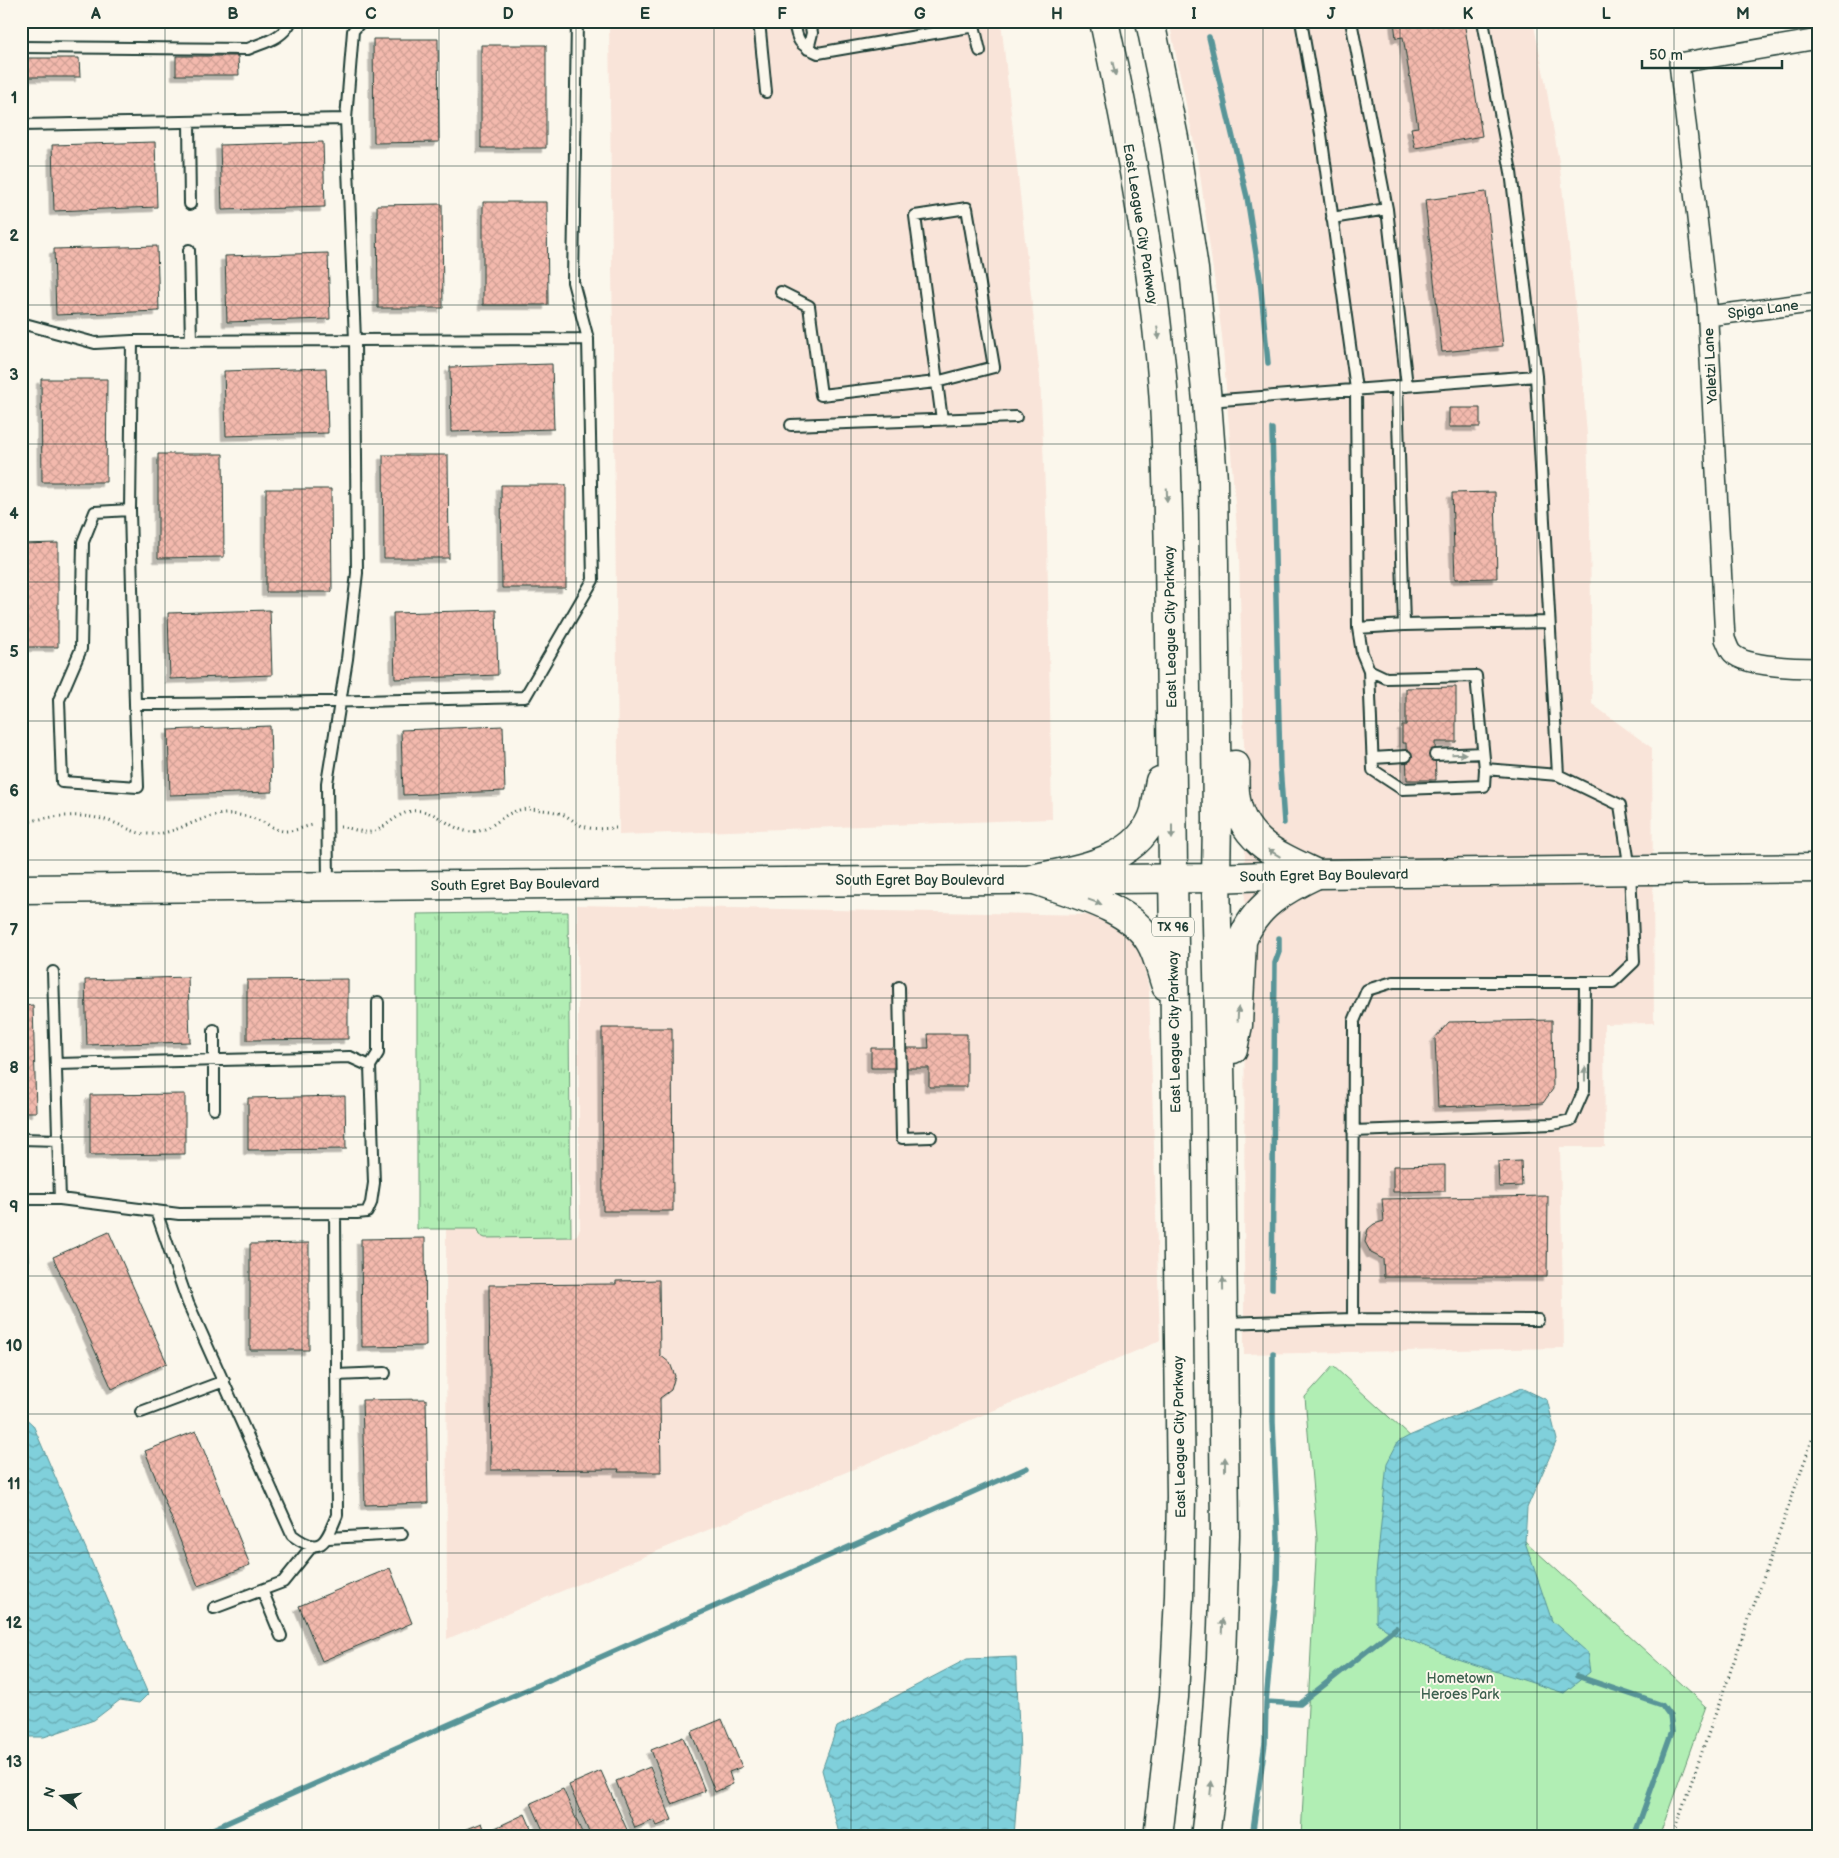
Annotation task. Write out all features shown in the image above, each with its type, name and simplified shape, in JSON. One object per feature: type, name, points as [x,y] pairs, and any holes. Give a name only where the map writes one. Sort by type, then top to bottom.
[{"type":"main road","name":"East League City Parkway","points":[[1104,21],[1137,186],[1159,346],[1164,400],[1169,554],[1181,1497],[1174,1697],[1158,1837]]},
{"type":"main road","points":[[1154,23],[1174,138],[1192,260],[1207,401],[1212,480],[1217,820],[1216,878],[1224,1323],[1225,1535],[1222,1658],[1205,1837]]},
{"type":"main road","points":[[1214,559],[1230,606],[1234,670],[1236,802],[1246,828],[1262,846],[1318,874]]},
{"type":"main road","points":[[1032,879],[1103,862],[1126,849],[1142,835],[1155,812],[1171,710]]},
{"type":"main road","name":"South Egret Bay Boulevard","points":[[21,889],[1216,878],[1318,874],[1818,868]]},
{"type":"main road","points":[[1221,1113],[1238,1025],[1242,941],[1246,929],[1252,919],[1266,904],[1291,886],[1318,874]]},
{"type":"main road","points":[[1032,879],[1124,914],[1141,929],[1151,943],[1174,1012]]},
{"type":"street","name":"Yaletzi Lane","points":[[1818,39],[1679,63],[1708,316],[1725,639],[1732,654],[1746,661],[1789,668],[1818,668]]},
{"type":"street","name":"Spiga Lane","points":[[1708,316],[1818,302]]},
{"type":"lane","points":[[21,46],[248,48],[277,37],[287,31],[291,21]]},
{"type":"lane","points":[[328,885],[327,783],[347,659],[357,573],[355,340],[346,119],[353,31],[361,21]]},
{"type":"lane","points":[[135,704],[525,698],[593,580],[588,339],[573,282],[577,21]]},
{"type":"lane","points":[[759,21],[766,92]]},
{"type":"lane","points":[[794,21],[796,38],[808,49],[818,53],[974,24],[980,51]]},
{"type":"lane","points":[[808,49],[812,33],[810,21]]},
{"type":"lane","points":[[1301,21],[1321,134],[1356,389],[1358,628],[1362,654],[1369,670],[1373,770],[1402,789],[1484,786],[1485,769],[1476,676],[1386,678],[1369,670]]},
{"type":"lane","points":[[1352,21],[1387,209],[1402,386],[1404,625]]},
{"type":"lane","points":[[1483,21],[1511,172],[1536,376],[1558,775]]},
{"type":"lane","points":[[21,125],[346,119]]},
{"type":"lane","points":[[189,122],[190,204]]},
{"type":"lane","points":[[781,292],[809,306],[821,396],[936,382],[994,366],[967,208],[915,216],[936,382],[942,420]]},
{"type":"lane","points":[[1332,218],[1387,209]]},
{"type":"lane","points":[[189,250],[192,341]]},
{"type":"lane","points":[[21,323],[96,343],[132,341],[588,339]]},
{"type":"lane","points":[[130,510],[95,512],[83,542],[81,649],[59,700],[62,782],[138,787],[130,510],[132,341]]},
{"type":"lane","points":[[1207,401],[1536,376]]},
{"type":"lane","points":[[791,425],[1016,417]]},
{"type":"lane","points":[[1358,628],[1404,625],[1549,622]]},
{"type":"lane","points":[[1435,755],[1483,753]]},
{"type":"lane","points":[[1373,758],[1406,756]]},
{"type":"lane","points":[[1353,1318],[1354,1021],[1367,990],[1392,982],[1613,982],[1634,962],[1630,870],[1620,805],[1558,775],[1485,769]]},
{"type":"lane","points":[[53,972],[60,1199]]},
{"type":"lane","points":[[1353,1131],[1553,1124],[1571,1120],[1584,1090],[1585,982]]},
{"type":"lane","points":[[899,987],[902,1138],[931,1137]]},
{"type":"lane","points":[[21,1199],[60,1199],[179,1214],[335,1214],[367,1212],[371,1203],[374,1183],[370,1066],[378,1052],[378,1002]]},
{"type":"lane","points":[[214,1030],[214,1109]]},
{"type":"lane","points":[[57,1064],[350,1058],[370,1066]]},
{"type":"lane","points":[[21,1139],[59,1140]]},
{"type":"lane","points":[[156,1211],[188,1303],[292,1535],[303,1543],[312,1546],[322,1544],[328,1538],[337,1515],[335,1214]]},
{"type":"lane","points":[[21,1248],[23,1296]]},
{"type":"lane","points":[[1224,1323],[1353,1318],[1538,1320]]},
{"type":"lane","points":[[336,1375],[385,1373]]},
{"type":"lane","points":[[140,1412],[224,1381]]},
{"type":"lane","points":[[328,1538],[402,1534]]},
{"type":"lane","points":[[214,1608],[283,1582],[312,1546]]},
{"type":"lane","points":[[262,1590],[281,1636]]},
{"type":"path","points":[[338,827],[369,832],[403,814],[421,811],[435,815],[459,829],[471,832],[488,828],[506,814],[528,809],[559,813],[585,827],[616,828]]},
{"type":"path","points":[[21,824],[40,818],[88,817],[111,822],[149,835],[165,832],[203,818],[224,814],[246,816],[287,832],[317,825]]},
{"type":"path","points":[[1672,1837],[1818,1423]]},
{"type":"shaded area","points":[[609,21],[1001,21],[1040,377],[1047,534],[1052,819],[619,835]]},
{"type":"shaded area","points":[[1169,21],[1533,21],[1560,168],[1580,346],[1587,435],[1590,524],[1592,704],[1652,748],[1654,1023],[1604,1024],[1605,1147],[1560,1147],[1564,1348],[1244,1354],[1245,784],[1239,557],[1222,336],[1199,167]]},
{"type":"shaded area","points":[[577,905],[1092,915],[1116,925],[1141,953],[1149,989],[1160,1341],[447,1639],[446,1229],[477,1229],[571,1237],[577,1235],[580,1229]]},
{"type":"green space","points":[[568,912],[571,1237],[485,1238],[479,1235],[477,1229],[417,1229],[417,914]]},
{"type":"green space","name":"Hometown Heroes Park","points":[[1333,1366],[1706,1706],[1659,1837],[1301,1837],[1317,1539],[1305,1397]]},
{"type":"water","points":[[1522,1388],[1547,1400],[1557,1440],[1527,1508],[1525,1542],[1552,1621],[1587,1652],[1590,1672],[1564,1693],[1451,1657],[1388,1631],[1376,1622],[1376,1574],[1387,1463],[1398,1442]]},
{"type":"water","points":[[21,1414],[33,1425],[148,1694],[139,1703],[120,1700],[94,1720],[44,1737],[21,1737]]},
{"type":"water","points":[[1016,1657],[1020,1753],[1014,1837],[840,1837],[822,1770],[837,1727],[967,1659]]},
{"type":"building","points":[[1394,21],[1464,21],[1482,136],[1415,148],[1411,128],[1418,127],[1403,37],[1396,38]]},
{"type":"building","points":[[373,39],[438,39],[439,142],[374,143]]},
{"type":"building","points":[[481,45],[546,45],[546,148],[481,148]]},
{"type":"building","points":[[176,56],[238,56],[239,75],[176,75]]},
{"type":"building","points":[[21,58],[79,58],[80,77],[21,77]]},
{"type":"building","points":[[155,142],[157,207],[54,211],[52,145]]},
{"type":"building","points":[[323,142],[325,207],[222,210],[220,145]]},
{"type":"building","points":[[1486,192],[1503,346],[1442,352],[1425,200]]},
{"type":"building","points":[[483,202],[547,202],[548,305],[483,305]]},
{"type":"building","points":[[442,204],[443,308],[378,308],[377,205]]},
{"type":"building","points":[[157,246],[159,311],[56,315],[54,249]]},
{"type":"building","points":[[328,253],[330,319],[227,322],[225,256]]},
{"type":"building","points":[[552,364],[554,429],[451,432],[450,367]]},
{"type":"building","points":[[326,368],[328,433],[226,436],[224,371]]},
{"type":"building","points":[[41,379],[107,379],[106,482],[42,482]]},
{"type":"building","points":[[1449,408],[1480,408],[1480,427],[1449,427]]},
{"type":"building","points":[[158,454],[223,454],[224,557],[158,558]]},
{"type":"building","points":[[383,455],[448,455],[449,558],[384,558]]},
{"type":"building","points":[[501,485],[566,485],[566,588],[502,588]]},
{"type":"building","points":[[266,489],[331,489],[332,592],[266,592]]},
{"type":"building","points":[[1495,492],[1497,578],[1455,579],[1452,493]]},
{"type":"building","points":[[58,543],[58,647],[21,647],[21,544]]},
{"type":"building","points":[[270,610],[272,675],[170,679],[168,613]]},
{"type":"building","points":[[496,610],[498,675],[395,679],[393,613]]},
{"type":"building","points":[[1456,687],[1456,742],[1435,742],[1436,780],[1407,780],[1406,743],[1402,743],[1402,725],[1406,725],[1406,688]]},
{"type":"building","points":[[270,726],[272,792],[170,795],[168,730]]},
{"type":"building","points":[[503,726],[505,791],[403,795],[401,730]]},
{"type":"building","points":[[188,977],[190,1042],[87,1045],[85,980]]},
{"type":"building","points":[[348,979],[348,1039],[247,1040],[247,980]]},
{"type":"building","points":[[33,1005],[36,1112],[21,1112],[21,1006]]},
{"type":"building","points":[[1552,1020],[1553,1089],[1543,1103],[1438,1107],[1435,1038],[1449,1022]]},
{"type":"building","points":[[602,1028],[672,1028],[673,1211],[603,1211]]},
{"type":"building","points":[[928,1034],[967,1034],[967,1087],[929,1087],[929,1068],[871,1068],[871,1048],[929,1048]]},
{"type":"building","points":[[185,1094],[185,1154],[90,1155],[90,1095]]},
{"type":"building","points":[[345,1096],[346,1149],[248,1150],[248,1098]]},
{"type":"building","points":[[1521,1161],[1522,1186],[1499,1187],[1498,1162]]},
{"type":"building","points":[[1445,1165],[1445,1191],[1393,1192],[1393,1166]]},
{"type":"building","points":[[1548,1196],[1547,1277],[1384,1277],[1383,1259],[1371,1253],[1365,1242],[1368,1229],[1374,1224],[1384,1221],[1382,1199]]},
{"type":"building","points":[[109,1232],[167,1363],[112,1389],[53,1257]]},
{"type":"building","points":[[425,1238],[426,1346],[362,1347],[361,1239]]},
{"type":"building","points":[[309,1243],[309,1350],[250,1350],[250,1244]]},
{"type":"building","points":[[659,1280],[660,1355],[670,1363],[675,1376],[671,1390],[660,1398],[661,1472],[618,1472],[619,1469],[491,1470],[489,1285],[616,1284],[616,1281]]},
{"type":"building","points":[[426,1399],[428,1503],[365,1505],[362,1400]]},
{"type":"building","points":[[196,1431],[250,1565],[198,1586],[145,1451]]},
{"type":"building","points":[[390,1568],[412,1623],[322,1661],[299,1606]]},
{"type":"building","points":[[722,1719],[742,1767],[729,1772],[733,1784],[715,1792],[691,1732]]},
{"type":"building","points":[[683,1737],[705,1791],[672,1804],[651,1750]]},
{"type":"building","points":[[650,1767],[672,1820],[657,1826],[654,1820],[635,1828],[616,1781]]},
{"type":"building","points":[[601,1771],[628,1832],[618,1837],[591,1837],[569,1785]]},
{"type":"building","points":[[563,1789],[584,1837],[546,1837],[531,1803]]},
{"type":"building","points":[[525,1814],[535,1837],[497,1837],[493,1829]]},
{"type":"building","points":[[482,1823],[487,1837],[453,1837],[452,1835]]},
{"type":"waterway","points":[[1209,37],[1247,197],[1260,279],[1268,363]]},
{"type":"waterway","points":[[1272,429],[1280,766],[1284,823]]},
{"type":"waterway","points":[[1272,1289],[1275,963],[1279,952],[1279,938]]},
{"type":"waterway","points":[[1252,1837],[1265,1743],[1266,1702],[1277,1584],[1278,1539],[1273,1422],[1273,1353]]},
{"type":"waterway","points":[[195,1837],[1027,1468]]},
{"type":"waterway","points":[[1266,1702],[1300,1704],[1396,1628]]},
{"type":"waterway","points":[[1577,1676],[1662,1705],[1670,1716],[1672,1731],[1634,1837]]}]
